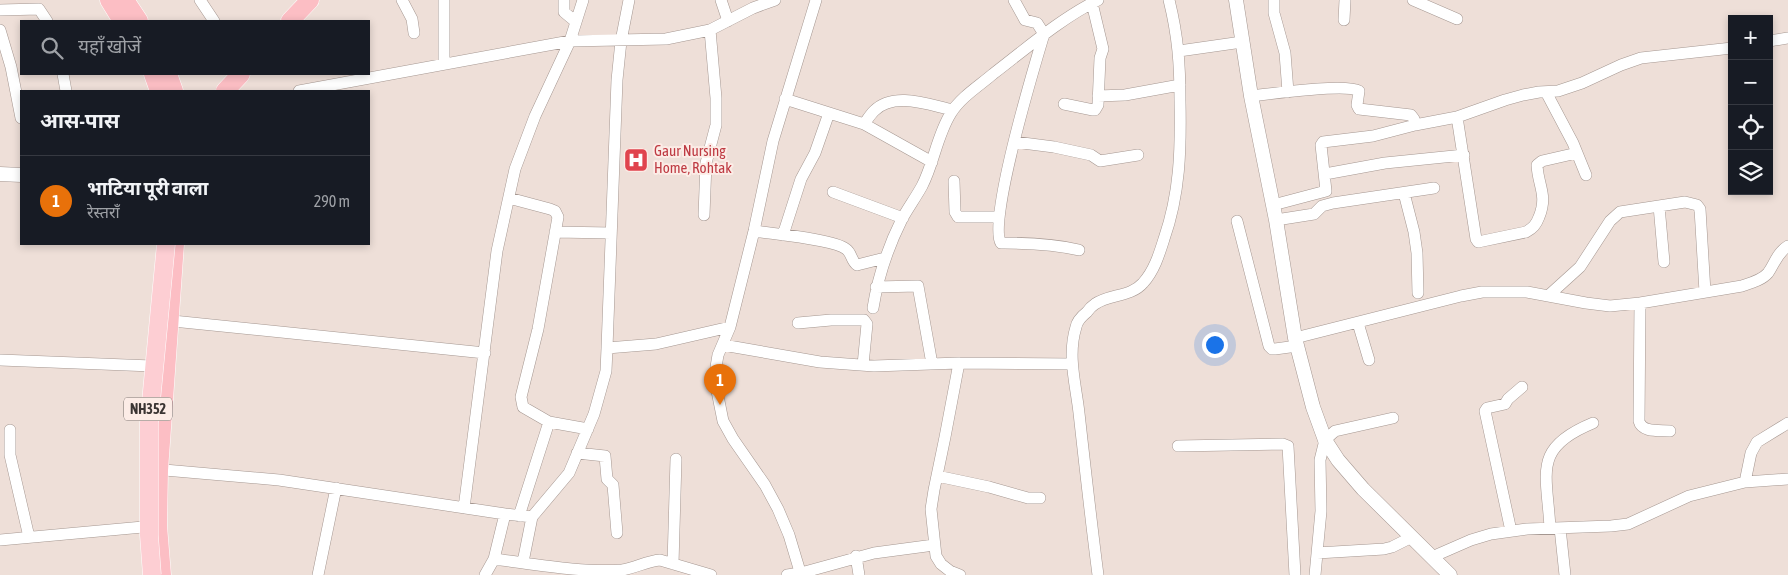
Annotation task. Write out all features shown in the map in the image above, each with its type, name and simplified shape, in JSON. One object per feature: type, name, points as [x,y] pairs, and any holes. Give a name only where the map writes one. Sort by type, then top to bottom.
[{"type":"highway","points":[[109,0],[121,20]]},
{"type":"highway","points":[[125,0],[138,20]]},
{"type":"highway","points":[[291,20],[310,0]]},
{"type":"highway","points":[[153,75],[158,90]]},
{"type":"highway","points":[[168,75],[174,90]]},
{"type":"highway","points":[[226,90],[240,75]]},
{"type":"highway","name":"NH352","points":[[150,575],[143,527],[151,469],[163,320],[164,245]]},
{"type":"highway","name":"NH352","points":[[162,575],[151,469],[152,366],[163,320],[175,245]]},
{"type":"main road","points":[[150,575],[149,423],[164,245]]},
{"type":"street","points":[[200,0],[213,20]]},
{"type":"street","points":[[402,0],[412,19],[414,33]]},
{"type":"street","points":[[444,0],[444,64]]},
{"type":"street","points":[[564,0],[564,12],[576,22]]},
{"type":"street","points":[[464,508],[497,251],[515,169],[535,116],[570,42],[583,0]]},
{"type":"street","points":[[523,562],[532,517],[567,475],[588,429],[606,371],[617,80],[621,41],[629,0]]},
{"type":"street","points":[[721,0],[728,21]]},
{"type":"street","points":[[304,90],[570,42],[666,39],[710,30],[753,8],[775,0]]},
{"type":"street","points":[[801,574],[778,509],[765,485],[733,439],[723,421],[715,381],[717,361],[730,327],[754,231],[769,158],[816,0]]},
{"type":"street","points":[[1014,0],[1025,20],[1036,23],[1044,34]]},
{"type":"street","points":[[1098,575],[1072,364],[1076,325],[1083,315],[1095,304],[1134,290],[1142,285],[1157,260],[1173,208],[1178,184],[1181,147],[1180,85],[1178,38],[1169,0]]},
{"type":"street","points":[[1236,0],[1251,96],[1276,220],[1296,342],[1312,407],[1325,440],[1338,460],[1363,489],[1450,575]]},
{"type":"street","points":[[1274,0],[1274,13],[1285,54],[1288,92]]},
{"type":"street","points":[[1344,20],[1345,0]]},
{"type":"street","points":[[1413,0],[1457,19]]},
{"type":"street","points":[[873,308],[876,287],[886,258],[903,218],[926,178],[945,124],[953,110],[967,95],[1044,34],[1095,1],[1103,49],[1100,58],[1098,105],[1095,110],[1064,104]]},
{"type":"street","points":[[0,10],[40,9],[46,20]]},
{"type":"street","points":[[0,30],[11,67],[20,113]]},
{"type":"street","points":[[704,214],[706,163],[716,125],[716,98],[710,30]]},
{"type":"street","points":[[1044,34],[1005,182],[998,236],[1001,243],[1060,246],[1078,250]]},
{"type":"street","points":[[1773,40],[1788,38]]},
{"type":"street","points":[[1179,51],[1242,42]]},
{"type":"street","points":[[1273,205],[1326,191],[1321,145],[1323,142],[1373,136],[1415,125],[1457,118],[1505,100],[1539,92],[1553,92],[1582,83],[1621,65],[1642,58],[1728,48]]},
{"type":"street","points":[[63,75],[66,90]]},
{"type":"street","points":[[1098,96],[1125,95],[1180,85]]},
{"type":"street","points":[[1251,96],[1353,88],[1359,92],[1357,105],[1359,109],[1411,115],[1415,125]]},
{"type":"street","points":[[1546,92],[1586,175]]},
{"type":"street","points":[[785,99],[864,124],[932,162]]},
{"type":"street","points":[[864,124],[874,110],[893,101],[905,100],[953,110]]},
{"type":"street","points":[[782,235],[801,179],[815,153],[829,113]]},
{"type":"street","points":[[1457,118],[1478,242],[1526,232],[1532,229],[1536,224],[1544,200],[1537,165],[1542,161],[1577,153]]},
{"type":"street","points":[[1015,142],[1054,147],[1091,155],[1100,161],[1138,155]]},
{"type":"street","points":[[1325,174],[1385,163],[1464,155]]},
{"type":"street","points":[[0,176],[20,176]]},
{"type":"street","points":[[954,181],[955,212],[958,218],[999,218]]},
{"type":"street","points":[[1276,220],[1314,214],[1322,206],[1333,203],[1434,188]]},
{"type":"street","points":[[833,192],[903,218]]},
{"type":"street","points":[[1404,193],[1414,232],[1417,253],[1418,294]]},
{"type":"street","points":[[509,198],[555,210],[558,217],[538,329],[521,397],[523,407],[525,410],[540,415],[549,422],[588,429]]},
{"type":"street","points":[[1548,296],[1580,267],[1613,216],[1620,212],[1692,202],[1698,204],[1700,209],[1705,292]]},
{"type":"street","points":[[1659,206],[1664,262]]},
{"type":"street","points":[[1237,221],[1269,346],[1272,350],[1358,322],[1482,292],[1527,292],[1610,306],[1640,303],[1742,286],[1755,282],[1767,274],[1779,254],[1788,246]]},
{"type":"street","points":[[754,231],[840,246],[846,249],[854,264],[857,265],[886,258]]},
{"type":"street","points":[[555,232],[611,233]]},
{"type":"street","points":[[876,287],[918,286],[932,364]]},
{"type":"street","points":[[1640,303],[1640,426],[1644,429],[1670,431]]},
{"type":"street","points":[[163,320],[485,353]]},
{"type":"street","points":[[798,323],[864,320],[867,324],[863,365]]},
{"type":"street","points":[[1358,322],[1369,360]]},
{"type":"street","points":[[608,348],[656,344],[730,327]]},
{"type":"street","points":[[723,345],[820,362],[863,365],[959,363],[1072,364]]},
{"type":"street","points":[[0,360],[152,366]]},
{"type":"street","points":[[959,363],[932,509],[936,556],[941,564],[950,571],[960,575]]},
{"type":"street","points":[[1511,531],[1486,410],[1487,408],[1504,404],[1522,386]]},
{"type":"street","points":[[1315,575],[1321,511],[1320,460],[1325,440],[1334,431],[1393,418]]},
{"type":"street","points":[[519,516],[549,422]]},
{"type":"street","points":[[1745,482],[1751,453],[1758,442],[1788,422]]},
{"type":"street","points":[[1565,575],[1555,528],[1547,468],[1549,457],[1564,438],[1574,431],[1594,423]]},
{"type":"street","points":[[10,430],[10,455],[29,537]]},
{"type":"street","points":[[1178,446],[1283,444],[1288,446],[1295,575]]},
{"type":"street","points":[[577,453],[605,456],[607,479],[613,485],[616,533]]},
{"type":"street","points":[[673,564],[676,459]]},
{"type":"street","points":[[151,469],[279,480],[532,517]]},
{"type":"street","points":[[937,476],[989,487],[1028,498],[1040,498]]},
{"type":"street","points":[[1432,557],[1471,540],[1511,531],[1628,524],[1689,496],[1745,482],[1788,479]]},
{"type":"street","points":[[318,575],[336,488]]},
{"type":"street","points":[[486,575],[494,559],[505,514]]},
{"type":"street","points":[[0,540],[143,527]]},
{"type":"street","points":[[1317,553],[1384,549],[1400,544],[1412,537]]},
{"type":"street","points":[[787,575],[801,574],[856,556],[899,548],[934,545]]},
{"type":"street","points":[[856,556],[859,575]]},
{"type":"street","points":[[494,559],[523,562],[544,570],[622,572],[660,560],[710,575]]},
{"type":"place","name":"Gaur Nursing Home, Rohtak","points":[[636,160]]},
{"type":"place","name":"भाटिया पूरी वाला","points":[[720,405]]}]
